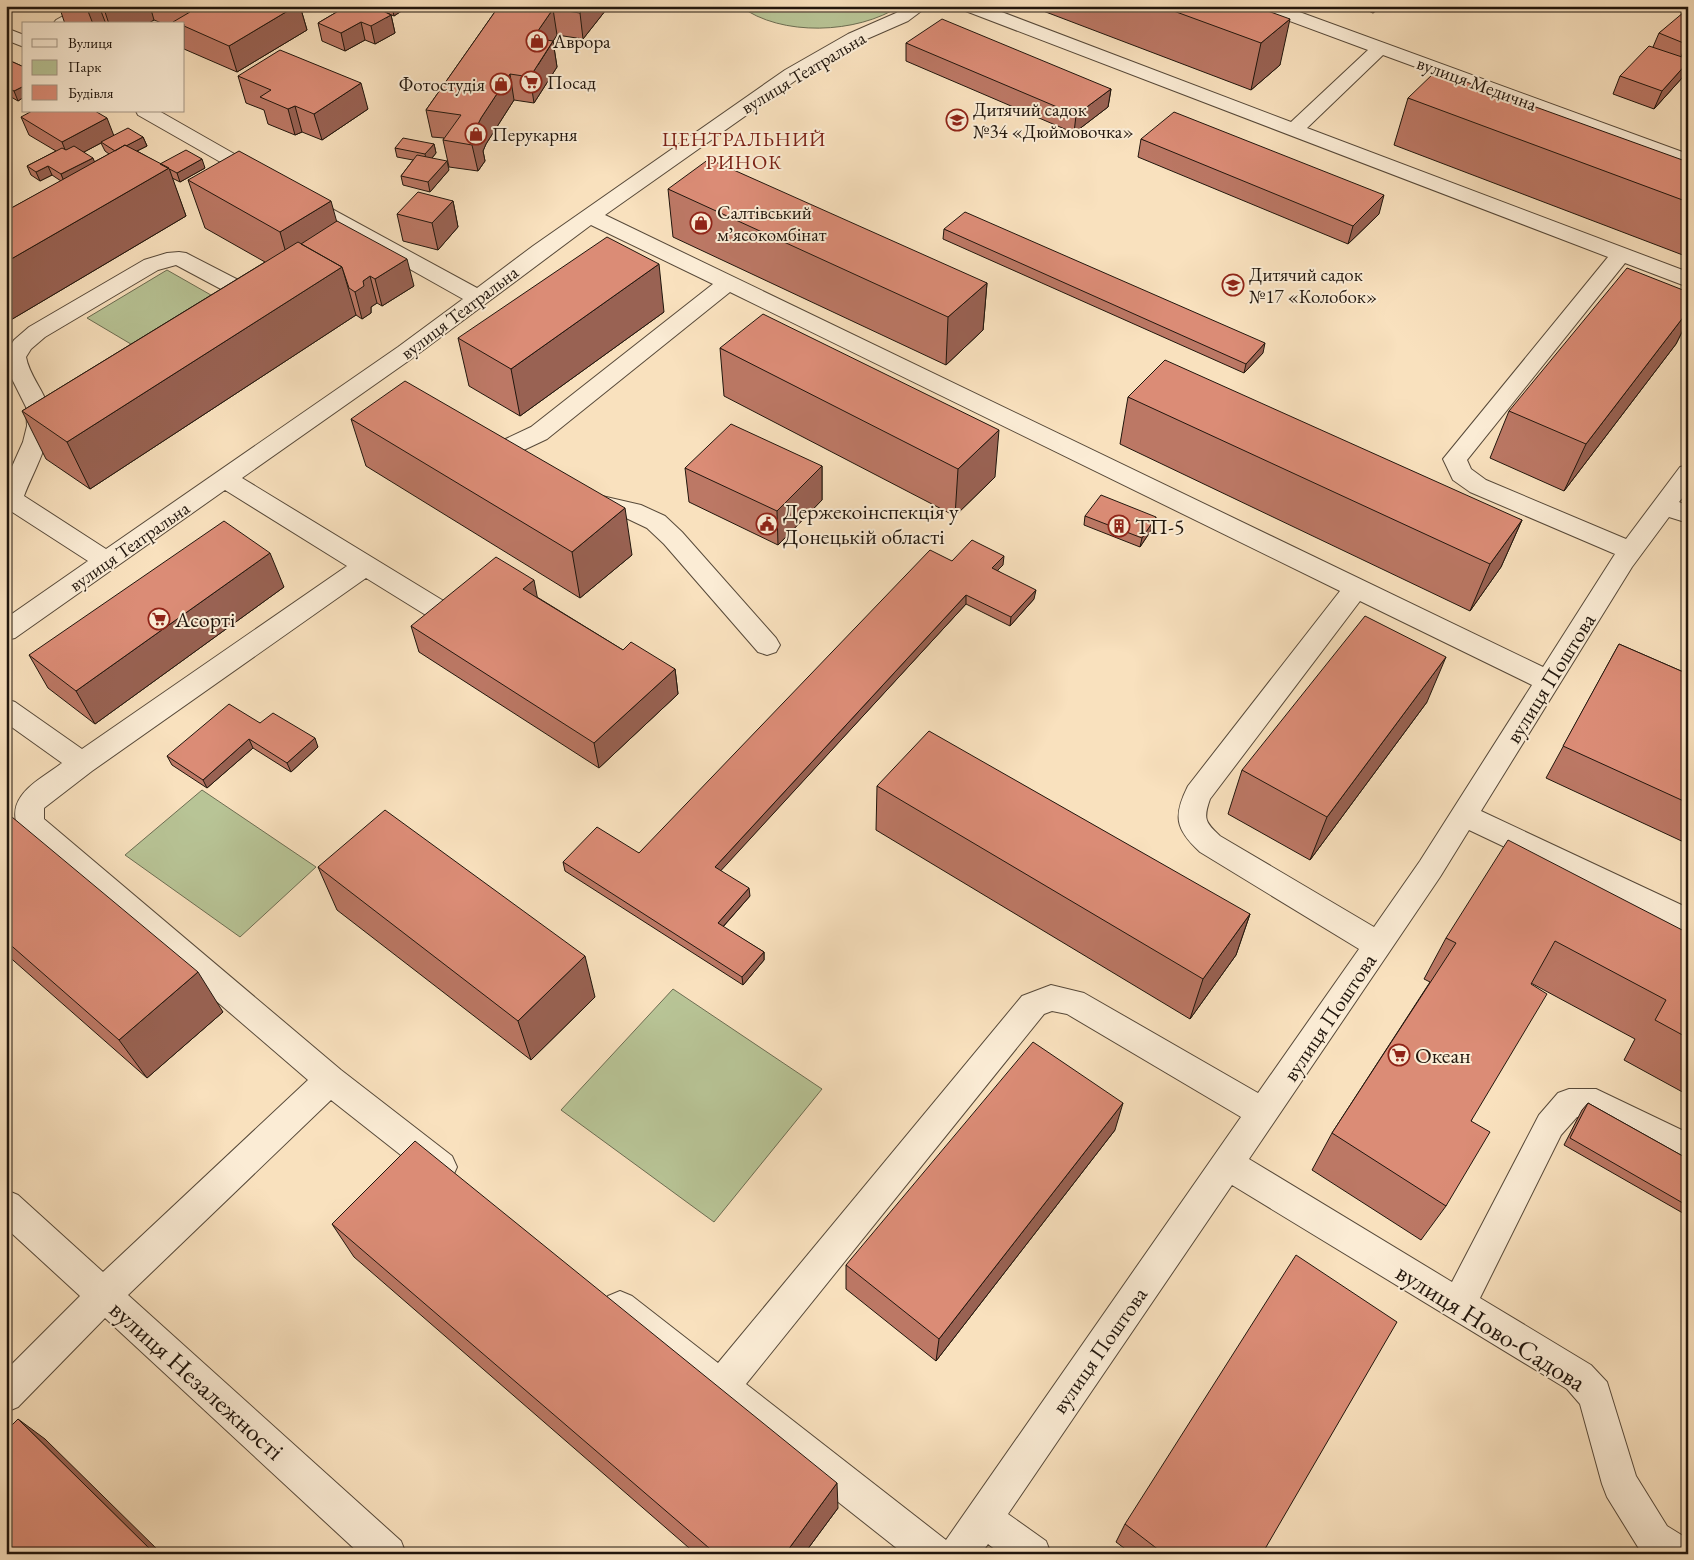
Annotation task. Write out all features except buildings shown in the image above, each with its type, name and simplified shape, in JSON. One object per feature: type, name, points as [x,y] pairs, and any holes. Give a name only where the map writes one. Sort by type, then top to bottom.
[{"type":"street","points":[[66,22],[94,6]]},
{"type":"street","name":"вулиця Театральна","points":[[6,631],[225,479],[382,380],[478,298],[590,216],[792,74],[854,38],[902,17],[919,6]]},
{"type":"street","points":[[969,6],[1688,280]]},
{"type":"street","name":"вулиця Медична","points":[[1266,6],[1688,161]]},
{"type":"street","points":[[6,32],[22,41]]},
{"type":"street","points":[[1294,130],[1380,48]]},
{"type":"street","points":[[147,112],[478,298]]},
{"type":"street","points":[[590,216],[1548,680]]},
{"type":"street","points":[[1620,254],[1455,459],[1462,474],[1478,486],[1630,551]]},
{"type":"street","points":[[107,562],[9,498],[38,437],[40,418],[33,396],[17,370],[15,357],[22,345],[37,332],[151,265],[166,259],[179,258],[242,291]]},
{"type":"street","points":[[527,464],[494,445],[539,432],[728,283]]},
{"type":"street","name":"вулиця Поштова","points":[[959,1554],[1430,870],[1630,551],[1676,510],[1688,473]]},
{"type":"street","points":[[225,479],[438,610]]},
{"type":"street","points":[[574,492],[590,501],[632,511],[656,522],[673,538],[767,645]]},
{"type":"street","points":[[365,566],[82,763],[30,803],[30,824],[330,1080],[463,1184]]},
{"type":"street","points":[[1356,588],[1198,794],[1190,814],[1193,829],[1210,844],[1378,944]]},
{"type":"street","points":[[6,710],[82,763]]},
{"type":"street","points":[[1464,815],[1688,922]]},
{"type":"street","points":[[721,1387],[1033,1005],[1051,998],[1072,1002],[1263,1113]]},
{"type":"street","points":[[6,1395],[104,1295],[330,1080]]},
{"type":"street","points":[[1459,1304],[1550,1125],[1569,1103],[1596,1103],[1688,1149]]},
{"type":"street","name":"вулиця Ново-Садова","points":[[1227,1164],[1579,1377],[1595,1394],[1620,1484],[1654,1538],[1677,1554]]},
{"type":"street","name":"вулиця Незалежності","points":[[6,1206],[388,1554]]},
{"type":"street","points":[[596,1289],[934,1554]]},
{"type":"street","points":[[983,1519],[1033,1554]]},
{"type":"green space","points":[[740,6],[900,6],[863,22],[819,28],[797,27],[776,23],[757,16]]},
{"type":"green space","points":[[167,270],[225,303],[146,353],[87,318]]},
{"type":"green space","points":[[202,790],[316,867],[240,937],[125,855]]},
{"type":"green space","points":[[673,989],[822,1089],[714,1222],[561,1110]]},
{"type":"place","name":"Аврора","points":[[537,41]]},
{"type":"place","name":"Посад","points":[[531,82]]},
{"type":"place","name":"Фотостудія","points":[[501,84]]},
{"type":"place","name":"Дитячий садок №34 «Дюймовочка»","points":[[957,120]]},
{"type":"place","name":"Перукарня","points":[[476,134]]},
{"type":"place","name":"Салтівський мʼясокомбінат","points":[[701,223]]},
{"type":"place","name":"Дитячий садок №17 «Колобок»","points":[[1233,285]]},
{"type":"place","name":"Держекоінспекція у Донецькій області","points":[[767,524]]},
{"type":"place","name":"ТП-5","points":[[1119,526]]},
{"type":"place","name":"Асорті","points":[[159,619]]},
{"type":"place","name":"Океан","points":[[1399,1055]]},
{"type":"district","name":"ЦЕНТРАЛЬНИЙ РИНОК","points":[[744,150]]}]
